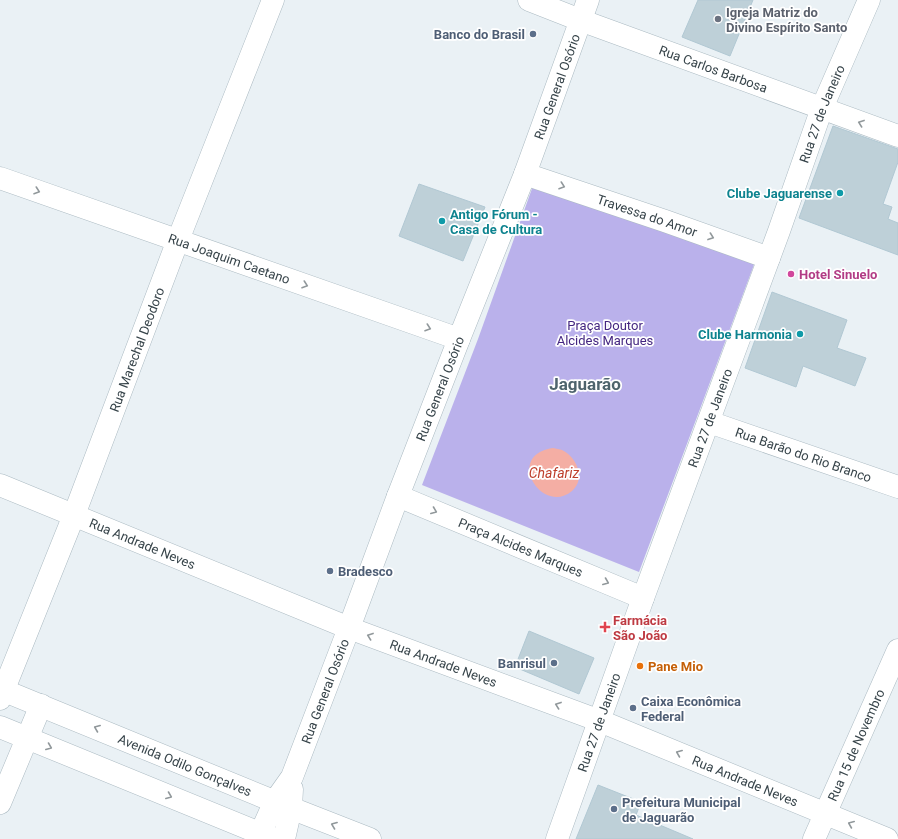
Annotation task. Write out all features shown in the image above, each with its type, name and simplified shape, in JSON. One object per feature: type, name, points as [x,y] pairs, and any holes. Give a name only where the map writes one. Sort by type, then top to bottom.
[{"type":"street","name":"Rua Marechal Deodoro","points":[[1,693],[74,515],[178,240],[273,0]]},
{"type":"street","name":"Rua Carlos Barbosa","points":[[529,0],[898,136]]},
{"type":"street","name":"Rua General Osório","points":[[264,837],[283,805],[292,777],[398,496],[525,174],[588,0]]},
{"type":"street","name":"Rua 27 de Janeiro","points":[[557,839],[643,598],[769,258],[822,108],[869,0]]},
{"type":"street","name":"Travessa do Amor","points":[[525,174],[666,221],[769,258]]},
{"type":"street","name":"Rua Joaquim Caetano","points":[[0,178],[459,339]]},
{"type":"street","name":"Rua Barão do Rio Branco","points":[[709,422],[898,487]]},
{"type":"street","name":"Rua Andrade Neves","points":[[0,486],[349,628],[600,721],[887,839]]},
{"type":"street","name":"Praça Alcides Marques","points":[[398,496],[643,598]]},
{"type":"street","name":"Rua 15 de Novembro","points":[[814,839],[898,650]]},
{"type":"street","name":"Avenida Odilo Gonçalves","points":[[1,693],[41,705],[283,805],[370,839]]},
{"type":"street","points":[[0,803],[26,737],[41,705]]},
{"type":"street","points":[[0,727],[264,837]]},
{"type":"street","name":"Rua General Osório","points":[[283,805],[284,839]]},
{"type":"green space","name":"Praça Doutor Alcides Marques","points":[[534,183],[755,262],[639,572],[422,485],[478,339]]},
{"type":"water","name":"Chafariz","points":[[553,448],[562,450],[572,458],[578,469],[579,475],[576,486],[572,491],[561,497],[549,496],[540,490],[533,482],[530,471],[531,461],[539,453]]},
{"type":"building","name":"Igreja Matriz do Divino Espírito Santo","points":[[698,0],[753,0],[730,56],[682,37]]},
{"type":"building","name":"Clube Jaguarense","points":[[833,126],[898,149],[898,162],[883,204],[892,207],[888,219],[898,223],[898,255],[799,218]]},
{"type":"building","name":"Antigo Fórum - Casa de Cultura","points":[[419,184],[485,207],[463,261],[399,236]]},
{"type":"building","name":"Clube Harmonia","points":[[772,292],[847,320],[837,348],[866,358],[855,386],[803,366],[796,387],[745,368]]},
{"type":"building","name":"Banrisul","points":[[529,631],[594,658],[579,694],[515,667]]},
{"type":"building","name":"Prefeitura Municipal de Jaguarão","points":[[598,785],[641,802],[636,815],[693,839],[576,839]]},
{"type":"place","name":"Igreja Matriz do Divino Espírito Santo","points":[[718,19]]},
{"type":"place","name":"Banco do Brasil","points":[[533,34]]},
{"type":"place","name":"Clube Jaguarense","points":[[840,193]]},
{"type":"place","name":"Antigo Fórum - Casa de Cultura","points":[[442,221]]},
{"type":"place","name":"Hotel Sinuelo","points":[[791,274]]},
{"type":"place","name":"Clube Harmonia","points":[[800,334]]},
{"type":"place","name":"Bradesco","points":[[330,571]]},
{"type":"place","name":"Farmácia São João","points":[[605,627]]},
{"type":"place","name":"Banrisul","points":[[554,663]]},
{"type":"place","name":"Pane Mio","points":[[640,666]]},
{"type":"place","name":"Caixa Econômica Federal","points":[[633,708]]},
{"type":"place","name":"Prefeitura Municipal de Jaguarão","points":[[614,809]]},
{"type":"district","name":"Jaguarão","points":[[585,384]]}]
